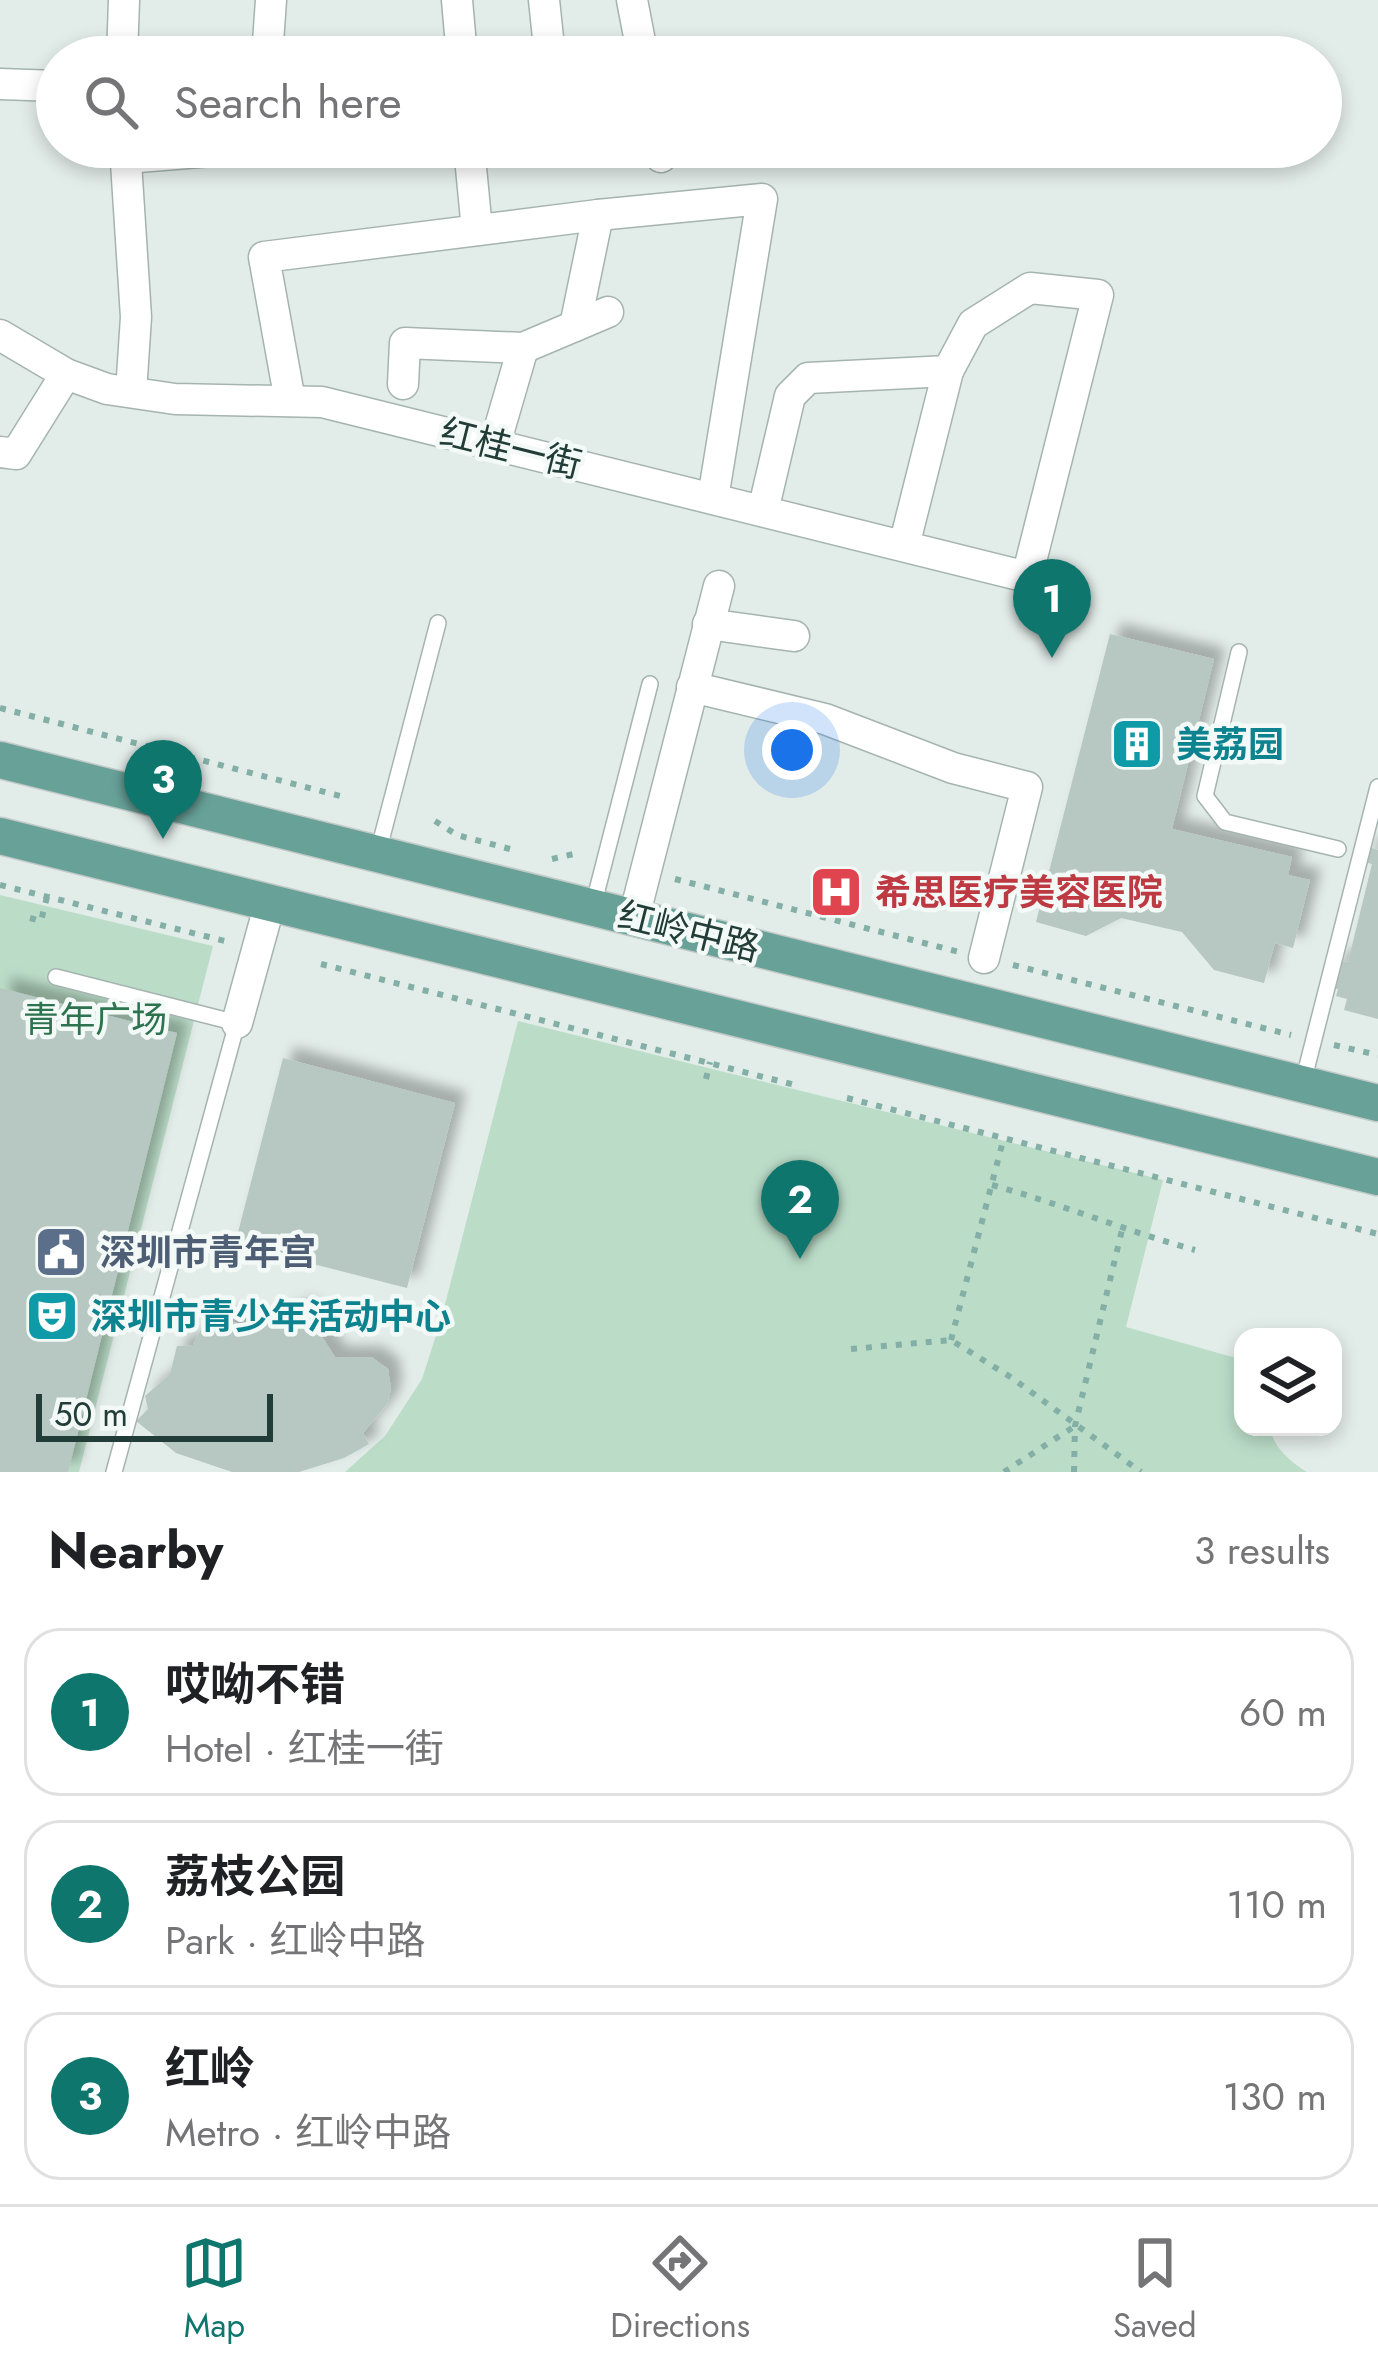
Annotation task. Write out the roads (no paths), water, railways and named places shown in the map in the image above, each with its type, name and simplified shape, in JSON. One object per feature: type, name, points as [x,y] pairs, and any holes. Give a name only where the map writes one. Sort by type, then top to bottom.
[{"type":"main road","name":"红岭中路","points":[[0,760],[1378,1102]]},
{"type":"main road","name":"红岭中路","points":[[0,836],[1378,1178]]},
{"type":"street","points":[[123,36],[124,0]]},
{"type":"street","points":[[268,36],[271,0]]},
{"type":"street","points":[[457,0],[460,36]]},
{"type":"street","points":[[544,0],[548,36]]},
{"type":"street","points":[[632,0],[639,36]]},
{"type":"street","points":[[0,84],[36,85]]},
{"type":"street","points":[[126,168],[136,316],[131,392]]},
{"type":"street","points":[[472,168],[477,230]]},
{"type":"street","points":[[290,401],[264,257],[762,199],[713,498]]},
{"type":"street","points":[[575,326],[598,215]]},
{"type":"street","name":"红桂一街","points":[[0,335],[66,374],[131,392],[175,398],[322,402],[1027,577],[1098,295],[1030,288],[973,324],[948,371]]},
{"type":"street","points":[[403,384],[405,343],[523,348],[608,313]]},
{"type":"street","points":[[495,444],[523,348]]},
{"type":"street","points":[[764,511],[790,396],[808,378],[948,371],[904,546]]},
{"type":"street","points":[[0,452],[16,454],[66,374]]},
{"type":"street","points":[[634,917],[719,586]]},
{"type":"street","points":[[709,624],[794,636]]},
{"type":"street","points":[[692,687],[826,719],[953,768],[1027,787],[984,958]]},
{"type":"street","points":[[237,1023],[270,903]]},
{"type":"lane","points":[[378,852],[438,623]]},
{"type":"lane","points":[[1239,652],[1204,796],[1225,822],[1338,849]]},
{"type":"lane","points":[[592,906],[650,684]]},
{"type":"lane","points":[[1302,1084],[1378,788]]},
{"type":"lane","points":[[984,958],[1010,927]]},
{"type":"lane","points":[[56,977],[237,1023],[114,1472]]},
{"type":"place","name":"哎呦不错","points":[[1052,658]]},
{"type":"place","name":"美荔园","points":[[1137,744]]},
{"type":"place","name":"红岭","points":[[163,839]]},
{"type":"place","name":"希思医疗美容医院","points":[[836,892]]},
{"type":"place","name":"深圳市青年宫","points":[[61,1252]]},
{"type":"place","name":"荔枝公园","points":[[800,1259]]},
{"type":"place","name":"深圳市青少年活动中心","points":[[52,1316]]},
{"type":"park label","name":"青年广场","points":[[95,1019]]}]
